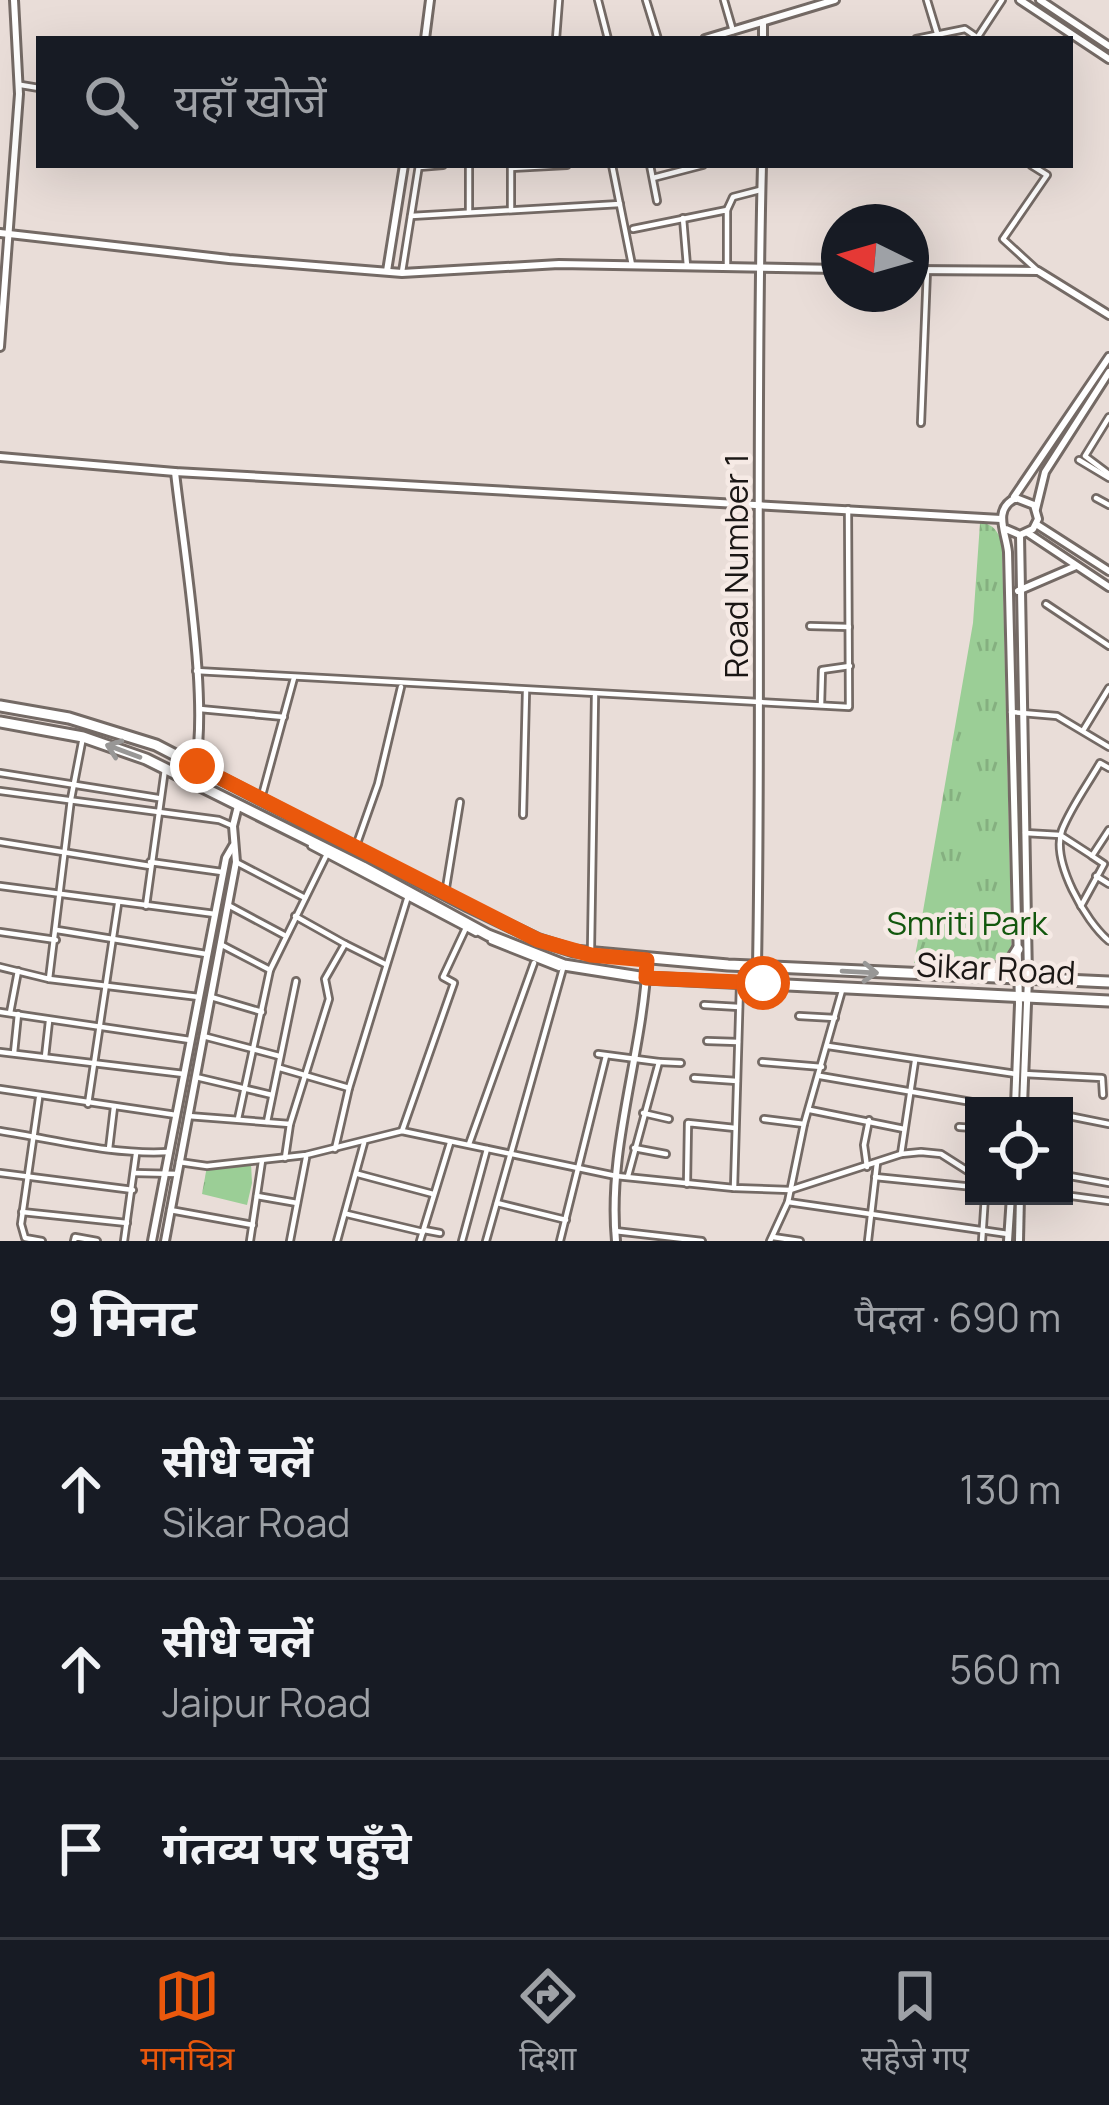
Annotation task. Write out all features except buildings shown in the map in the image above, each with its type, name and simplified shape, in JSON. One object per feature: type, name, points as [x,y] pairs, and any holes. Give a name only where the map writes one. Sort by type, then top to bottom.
[{"type":"main road","points":[[0,706],[45,712],[125,734],[538,940],[591,955],[1109,982]]},
{"type":"main road","name":"Sikar Road","points":[[0,722],[83,737],[165,769],[265,817],[468,927],[563,967],[646,980],[1109,1001]]},
{"type":"main road","points":[[974,976],[978,970],[1008,965],[1018,949]]},
{"type":"street","points":[[0,347],[4,233],[19,84],[14,0]]},
{"type":"street","points":[[425,36],[430,0]]},
{"type":"street","points":[[556,36],[560,0]]},
{"type":"street","points":[[598,0],[607,36]]},
{"type":"street","points":[[646,0],[657,36]]},
{"type":"street","points":[[724,0],[733,31]]},
{"type":"street","points":[[716,36],[835,0]]},
{"type":"street","points":[[927,0],[937,33]]},
{"type":"street","points":[[978,36],[1003,0]]},
{"type":"street","points":[[1020,0],[1109,58]]},
{"type":"street","points":[[1040,0],[1109,46]]},
{"type":"street","points":[[763,22],[763,36]]},
{"type":"street","points":[[926,36],[965,29],[974,36]]},
{"type":"street","points":[[19,84],[36,87]]},
{"type":"street","points":[[387,271],[404,168]]},
{"type":"street","points":[[401,273],[419,168]]},
{"type":"street","points":[[469,168],[469,212]]},
{"type":"street","points":[[511,168],[511,210]]},
{"type":"street","points":[[613,168],[632,265]]},
{"type":"street","points":[[651,168],[657,201]]},
{"type":"street","points":[[653,178],[691,168]]},
{"type":"street","name":"Road Number 1","points":[[757,966],[762,168]]},
{"type":"street","points":[[1036,168],[1047,175],[1003,239],[1038,271],[1109,315]]},
{"type":"street","points":[[728,267],[727,210],[733,196],[761,189]]},
{"type":"street","points":[[411,215],[620,204]]},
{"type":"street","points":[[633,229],[727,210]]},
{"type":"street","points":[[683,218],[687,266]]},
{"type":"street","points":[[4,233],[401,273],[559,264],[821,269]]},
{"type":"street","points":[[929,270],[1038,271]]},
{"type":"street","points":[[921,423],[925,312]]},
{"type":"street","points":[[1023,978],[1018,949],[1006,529],[1001,519],[1004,507],[1109,357]]},
{"type":"street","points":[[1036,524],[1045,472],[1109,371]]},
{"type":"street","points":[[1109,417],[1085,456],[1109,476]]},
{"type":"street","points":[[0,457],[175,472],[1001,519]]},
{"type":"street","points":[[1079,460],[1109,476]]},
{"type":"street","points":[[175,472],[199,709],[197,766],[190,782]]},
{"type":"street","points":[[1096,498],[1109,505]]},
{"type":"street","points":[[1012,500],[1024,499],[1036,508]]},
{"type":"street","points":[[196,671],[849,707],[848,508]]},
{"type":"street","points":[[1019,1097],[1025,833],[1018,591],[1024,534],[1036,524]]},
{"type":"street","points":[[1036,524],[1109,571]]},
{"type":"street","points":[[1006,529],[1024,534],[1109,587]]},
{"type":"street","points":[[1018,591],[1076,566]]},
{"type":"street","points":[[1046,604],[1109,646]]},
{"type":"street","points":[[810,626],[849,627]]},
{"type":"street","points":[[821,706],[822,670],[850,666]]},
{"type":"street","points":[[261,799],[295,676]]},
{"type":"street","points":[[355,849],[378,784],[401,684]]},
{"type":"street","points":[[1083,731],[1109,688]]},
{"type":"street","points":[[523,815],[526,692]]},
{"type":"street","points":[[591,955],[595,694]]},
{"type":"street","points":[[199,709],[284,717]]},
{"type":"street","points":[[1011,712],[1057,716],[1109,747],[1060,835],[1066,875],[1081,906],[1109,941]]},
{"type":"street","points":[[50,979],[83,737]]},
{"type":"street","points":[[1100,763],[1109,768]]},
{"type":"street","points":[[146,907],[165,769]]},
{"type":"street","points":[[0,773],[158,798]]},
{"type":"street","points":[[2,793],[219,820],[233,826]]},
{"type":"street","points":[[445,894],[460,802]]},
{"type":"street","points":[[165,1241],[236,862],[233,826],[238,806]]},
{"type":"street","points":[[1092,856],[1109,830]]},
{"type":"street","points":[[1025,833],[1060,835],[1104,864],[1081,906]]},
{"type":"street","points":[[0,842],[224,872]]},
{"type":"street","points":[[152,1241],[224,872],[234,843]]},
{"type":"street","points":[[238,1119],[270,970],[328,852]]},
{"type":"street","points":[[236,862],[305,898]]},
{"type":"street","points":[[1096,877],[1109,884]]},
{"type":"street","points":[[0,886],[61,891],[146,907],[227,910],[284,935]]},
{"type":"street","points":[[335,1149],[408,896]]},
{"type":"street","points":[[88,1104],[118,904]]},
{"type":"street","points":[[295,916],[386,964]]},
{"type":"street","points":[[402,1131],[454,982],[443,977],[468,927]]},
{"type":"street","points":[[57,930],[208,954]]},
{"type":"street","points":[[0,932],[56,940]]},
{"type":"street","points":[[285,1158],[290,1124],[329,998],[325,979],[345,944]]},
{"type":"street","points":[[220,945],[270,970]]},
{"type":"street","points":[[469,1144],[536,959]]},
{"type":"street","points":[[616,1241],[616,1176],[647,960]]},
{"type":"street","points":[[0,967],[106,987],[211,997],[262,1012]]},
{"type":"street","points":[[486,1241],[563,967]]},
{"type":"street","points":[[14,1053],[18,969]]},
{"type":"street","points":[[267,1122],[296,981]]},
{"type":"street","points":[[734,1189],[740,984]]},
{"type":"street","points":[[800,1241],[771,1239],[788,1202],[804,1124],[843,989]]},
{"type":"street","points":[[704,1004],[739,1006]]},
{"type":"street","points":[[0,1012],[191,1040]]},
{"type":"street","points":[[799,1016],[835,1018]]},
{"type":"street","points":[[45,1057],[49,1020]]},
{"type":"street","points":[[203,1036],[280,1057]]},
{"type":"street","points":[[707,1041],[738,1042]]},
{"type":"street","points":[[828,1046],[1020,1074],[1102,1078],[1103,1095]]},
{"type":"street","points":[[0,1052],[184,1074],[272,1095]]},
{"type":"street","points":[[598,1054],[681,1064]]},
{"type":"street","points":[[560,1241],[606,1056]]},
{"type":"street","points":[[901,1154],[914,1060]]},
{"type":"street","points":[[627,1178],[659,1062]]},
{"type":"street","points":[[762,1062],[822,1066]]},
{"type":"street","points":[[278,1067],[349,1088]]},
{"type":"street","points":[[820,1076],[965,1101]]},
{"type":"street","points":[[694,1078],[737,1081]]},
{"type":"street","points":[[0,1090],[176,1115]]},
{"type":"street","points":[[39,1098],[21,1224],[25,1238],[43,1241]]},
{"type":"street","points":[[109,1150],[114,1107]]},
{"type":"street","points":[[809,1109],[904,1129]]},
{"type":"street","points":[[643,1113],[736,1128]]},
{"type":"street","points":[[188,1116],[290,1124]]},
{"type":"street","points":[[1073,1117],[1109,1124]]},
{"type":"street","points":[[764,1119],[804,1124]]},
{"type":"street","points":[[866,1167],[869,1120]]},
{"type":"street","points":[[687,1184],[688,1123]]},
{"type":"street","points":[[959,1127],[965,1127]]},
{"type":"street","points":[[0,1131],[136,1154],[169,1152]]},
{"type":"street","points":[[179,1162],[207,1166],[306,1156],[402,1131],[627,1178],[734,1189],[790,1190],[901,1154],[941,1154],[965,1169]]},
{"type":"street","points":[[420,1241],[451,1141]]},
{"type":"street","points":[[337,1241],[364,1143]]},
{"type":"street","points":[[634,1148],[666,1154]]},
{"type":"street","points":[[462,1241],[487,1149]]},
{"type":"street","points":[[124,1241],[136,1154]]},
{"type":"street","points":[[290,1241],[306,1156]]},
{"type":"street","points":[[250,1241],[262,1161]]},
{"type":"street","points":[[868,1241],[877,1163]]},
{"type":"street","points":[[0,1173],[133,1190]]},
{"type":"street","points":[[134,1173],[177,1174]]},
{"type":"street","points":[[356,1174],[434,1194]]},
{"type":"street","points":[[875,1177],[965,1186]]},
{"type":"street","points":[[1073,1177],[1109,1183]]},
{"type":"street","points":[[257,1196],[297,1203]]},
{"type":"street","points":[[1073,1196],[1109,1201]]},
{"type":"street","points":[[788,1202],[983,1230],[1009,1238],[1014,1205]]},
{"type":"street","points":[[497,1203],[566,1220]]},
{"type":"street","points":[[982,1241],[985,1205]]},
{"type":"street","points":[[1016,1205],[1018,1241]]},
{"type":"street","points":[[170,1210],[253,1225]]},
{"type":"street","points":[[22,1212],[128,1223]]},
{"type":"street","points":[[344,1214],[440,1233]]},
{"type":"street","points":[[615,1231],[702,1241]]},
{"type":"street","points":[[74,1241],[75,1237],[97,1241]]},
{"type":"green space","name":"Smriti Park","points":[[980,523],[996,530],[1002,546],[1012,959],[998,966],[914,963],[973,623]]},
{"type":"green space","points":[[251,1163],[247,1205],[202,1194],[207,1166]]},
{"type":"route","points":[[197,766],[551,945],[591,955],[647,960],[646,978],[763,983]]}]
